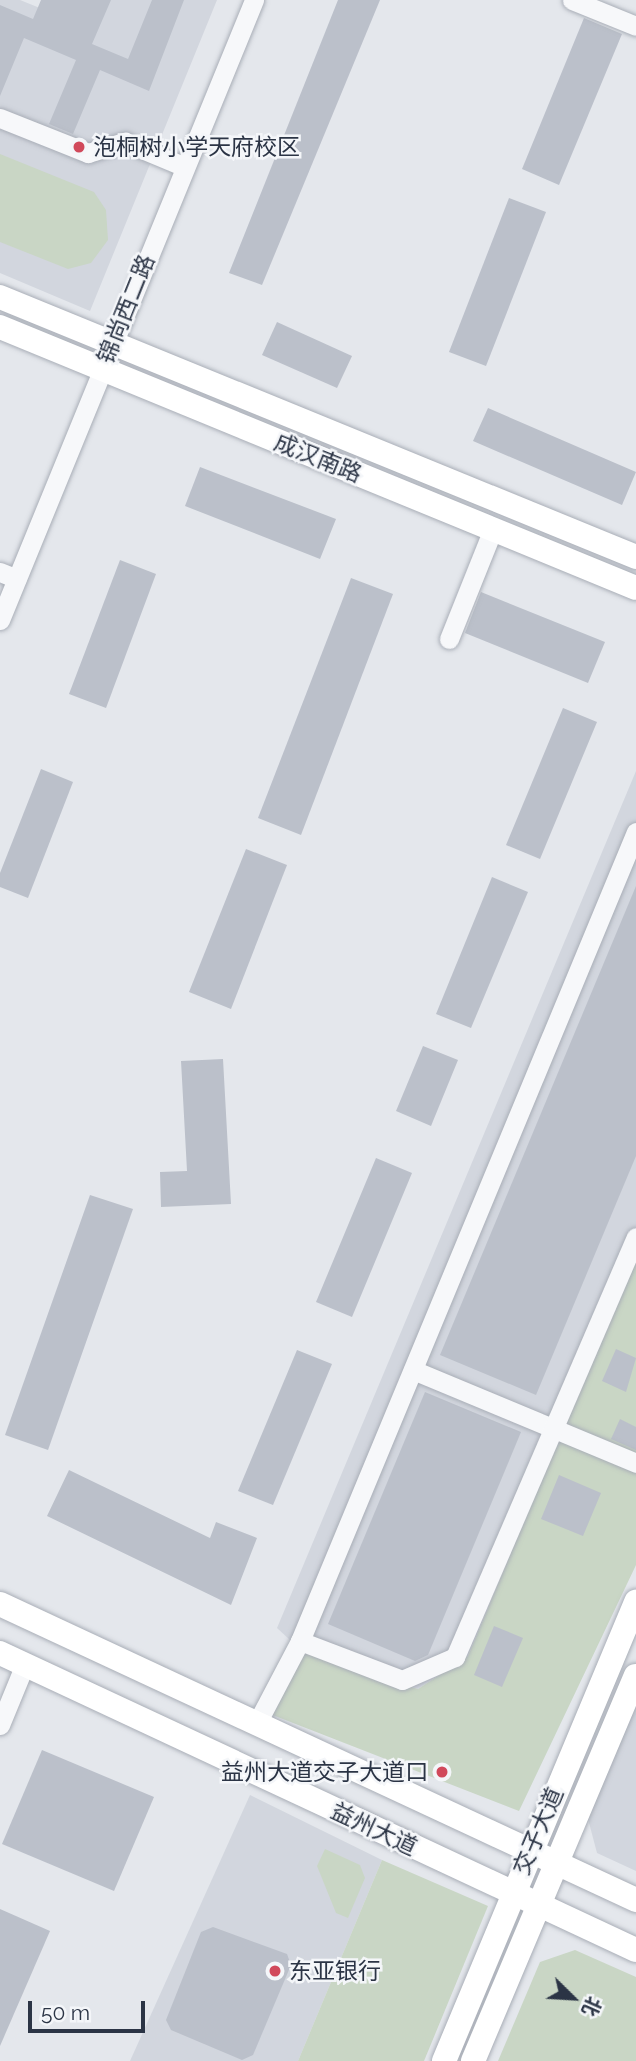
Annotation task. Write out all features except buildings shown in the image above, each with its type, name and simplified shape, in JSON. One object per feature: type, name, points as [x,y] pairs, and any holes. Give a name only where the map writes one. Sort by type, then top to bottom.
[{"type":"main road","name":"成汉南路","points":[[0,297],[636,557]]},
{"type":"main road","name":"成汉南路","points":[[0,327],[636,589]]},
{"type":"main road","name":"交子大道","points":[[444,2061],[511,1892],[636,1602]]},
{"type":"main road","name":"益州大道","points":[[0,1604],[636,1900]]},
{"type":"main road","name":"益州大道","points":[[0,1653],[636,1950]]},
{"type":"main road","name":"交子大道","points":[[473,2061],[636,1676]]},
{"type":"street","name":"锦尚西二路","points":[[0,620],[8,575],[101,370],[183,166],[254,0]]},
{"type":"street","points":[[572,0],[636,26]]},
{"type":"street","points":[[0,118],[88,153],[125,142],[183,166]]},
{"type":"street","points":[[449,639],[494,529]]},
{"type":"street","points":[[257,1723],[300,1641],[636,832]]},
{"type":"street","points":[[300,1641],[402,1680],[455,1657],[556,1430],[636,1237]]},
{"type":"street","points":[[413,1370],[636,1463]]},
{"type":"street","points":[[0,1725],[25,1664]]},
{"type":"shaded area","name":"泡桐树小学天府校区","points":[[0,0],[20,0],[72,21],[81,0],[217,0],[90,311],[0,273]]},
{"type":"shaded area","points":[[636,771],[636,1252],[468,1656],[418,1689],[304,1653],[277,1628]]},
{"type":"shaded area","points":[[636,1704],[636,1871],[597,1853],[588,1819]]},
{"type":"shaded area","points":[[250,1795],[382,1860],[298,2061],[130,2061]]},
{"type":"green space","points":[[0,154],[94,192],[106,210],[108,240],[91,263],[68,269],[0,242]]},
{"type":"green space","points":[[636,1252],[636,1565],[519,1811],[270,1714],[304,1653],[418,1689],[468,1656]]},
{"type":"green space","points":[[325,1849],[360,1865],[365,1878],[348,1918],[336,1913],[317,1866]]},
{"type":"green space","points":[[382,1860],[488,1906],[424,2061],[298,2061]]},
{"type":"green space","points":[[575,1950],[636,1977],[636,2061],[498,2061],[540,1962]]},
{"type":"place","name":"泡桐树小学天府校区","points":[[79,147]]},
{"type":"place","name":"益州大道交子大道口","points":[[442,1772]]},
{"type":"place","name":"东亚银行","points":[[275,1971]]}]
